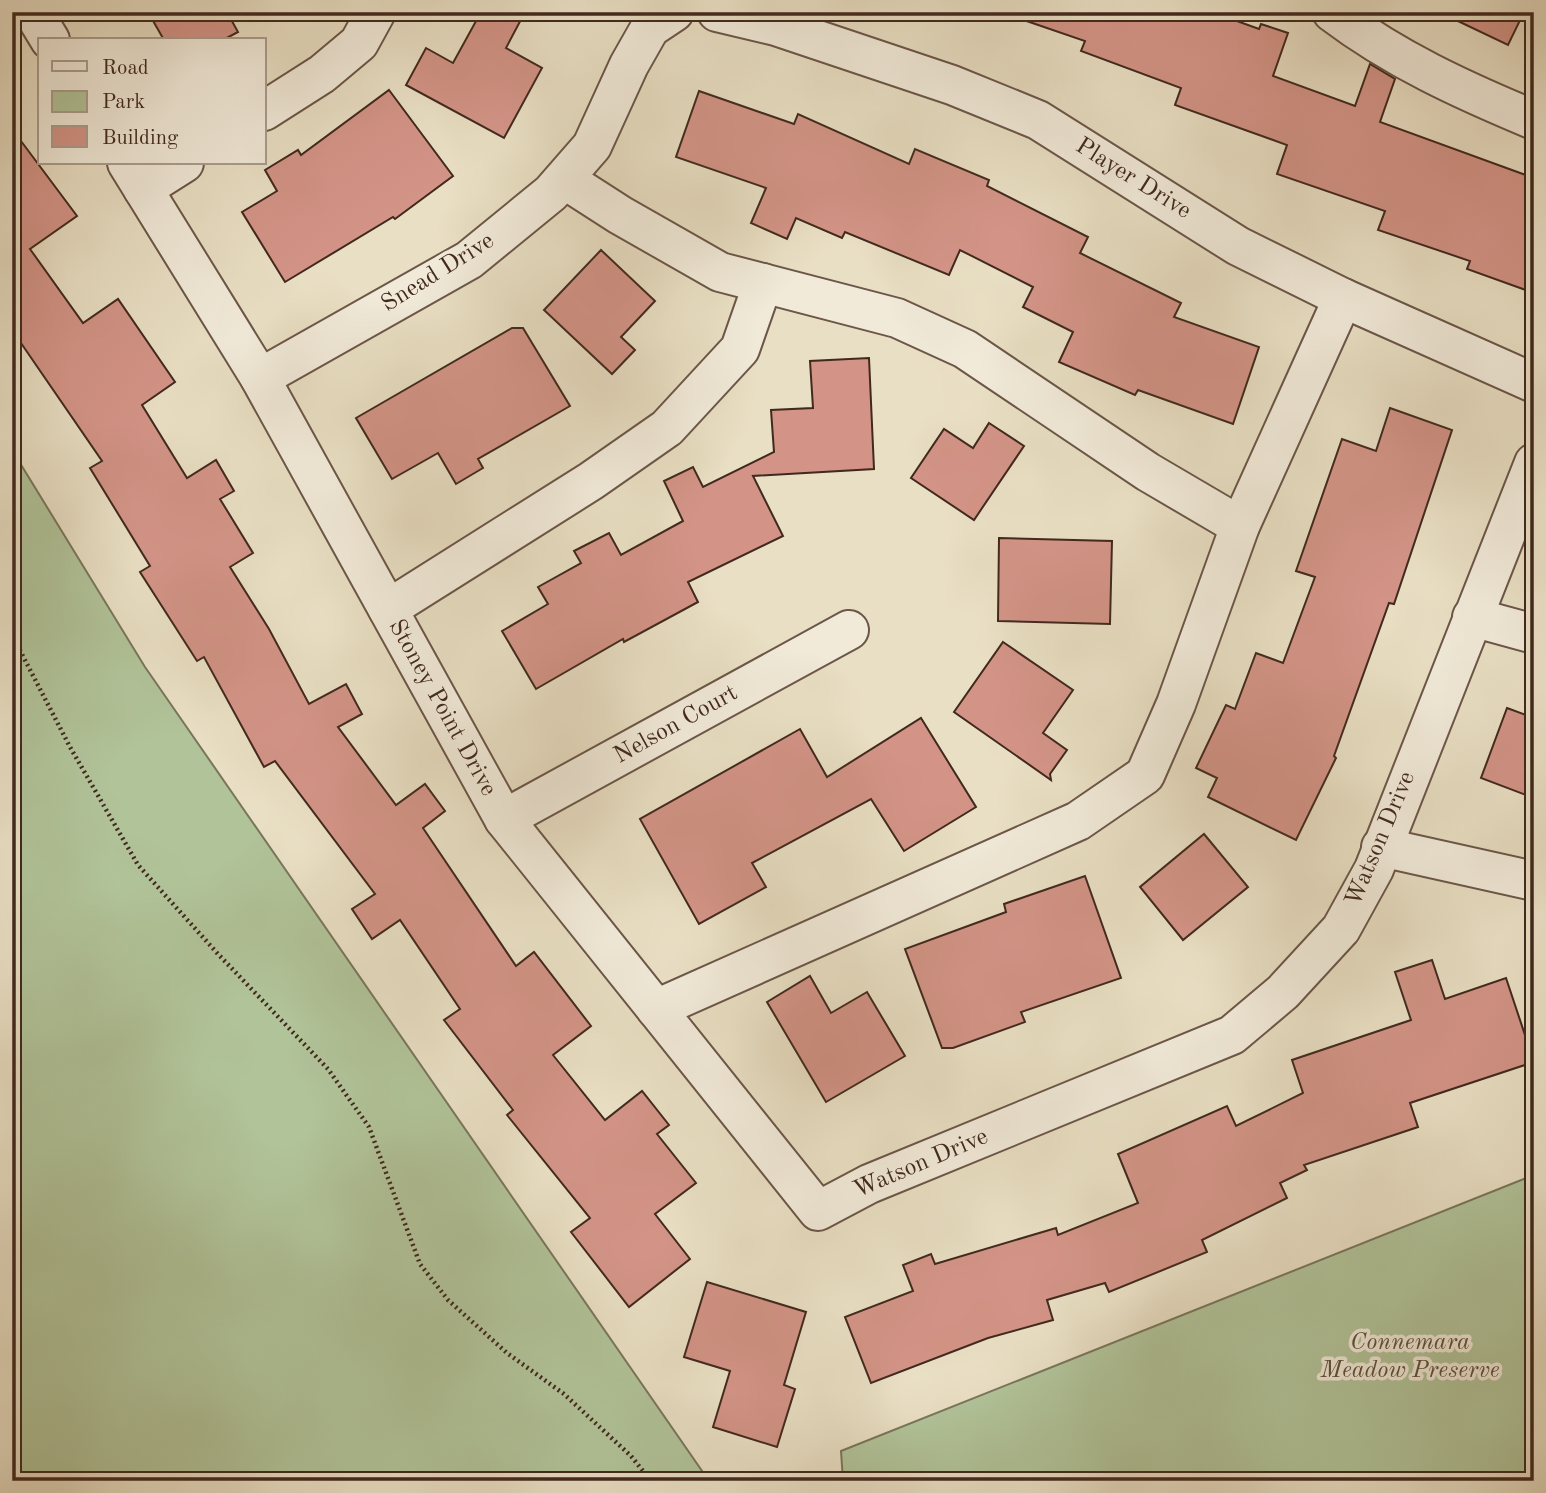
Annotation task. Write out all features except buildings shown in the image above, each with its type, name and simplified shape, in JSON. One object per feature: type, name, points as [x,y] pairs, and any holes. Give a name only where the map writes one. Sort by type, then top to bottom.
[{"type":"street","points":[[33,12],[49,38]]},
{"type":"street","points":[[266,110],[322,74],[359,43],[376,12]]},
{"type":"street","name":"Snead Drive","points":[[260,378],[469,260],[551,193],[592,146],[629,65],[650,28],[674,12]]},
{"type":"street","name":"Player Drive","points":[[717,12],[776,26],[952,85],[1038,120],[1238,246],[1343,298],[1534,383]]},
{"type":"street","points":[[1332,12],[1368,40],[1452,86],[1534,120]]},
{"type":"street","points":[[135,176],[180,164]]},
{"type":"street","name":"Stoney Point Drive","points":[[135,176],[260,378],[504,819],[818,1211]]},
{"type":"street","points":[[564,178],[620,215],[720,271],[897,318],[965,349],[1148,472],[1240,526]]},
{"type":"street","points":[[388,609],[591,481],[667,428],[740,349],[763,284]]},
{"type":"street","points":[[656,1009],[1078,821],[1145,775],[1176,704],[1240,526],[1343,298]]},
{"type":"street","name":"Watson Drive","points":[[818,1211],[869,1184],[1233,1035],[1283,992],[1341,929],[1374,869],[1534,463]]},
{"type":"street","points":[[1472,617],[1534,634]]},
{"type":"street","name":"Nelson Court","points":[[504,819],[849,630]]},
{"type":"street","points":[[1381,848],[1534,881]]},
{"type":"path","points":[[12,635],[70,747],[138,864],[218,954],[328,1069],[369,1127],[421,1264],[427,1273],[448,1300],[507,1353],[564,1394],[631,1456],[651,1481]]},
{"type":"green space","points":[[12,450],[145,667],[709,1481],[12,1481]]},
{"type":"green space","name":"Connemara Meadow Preserve","points":[[1534,1175],[1534,1481],[843,1481],[841,1451]]}]
